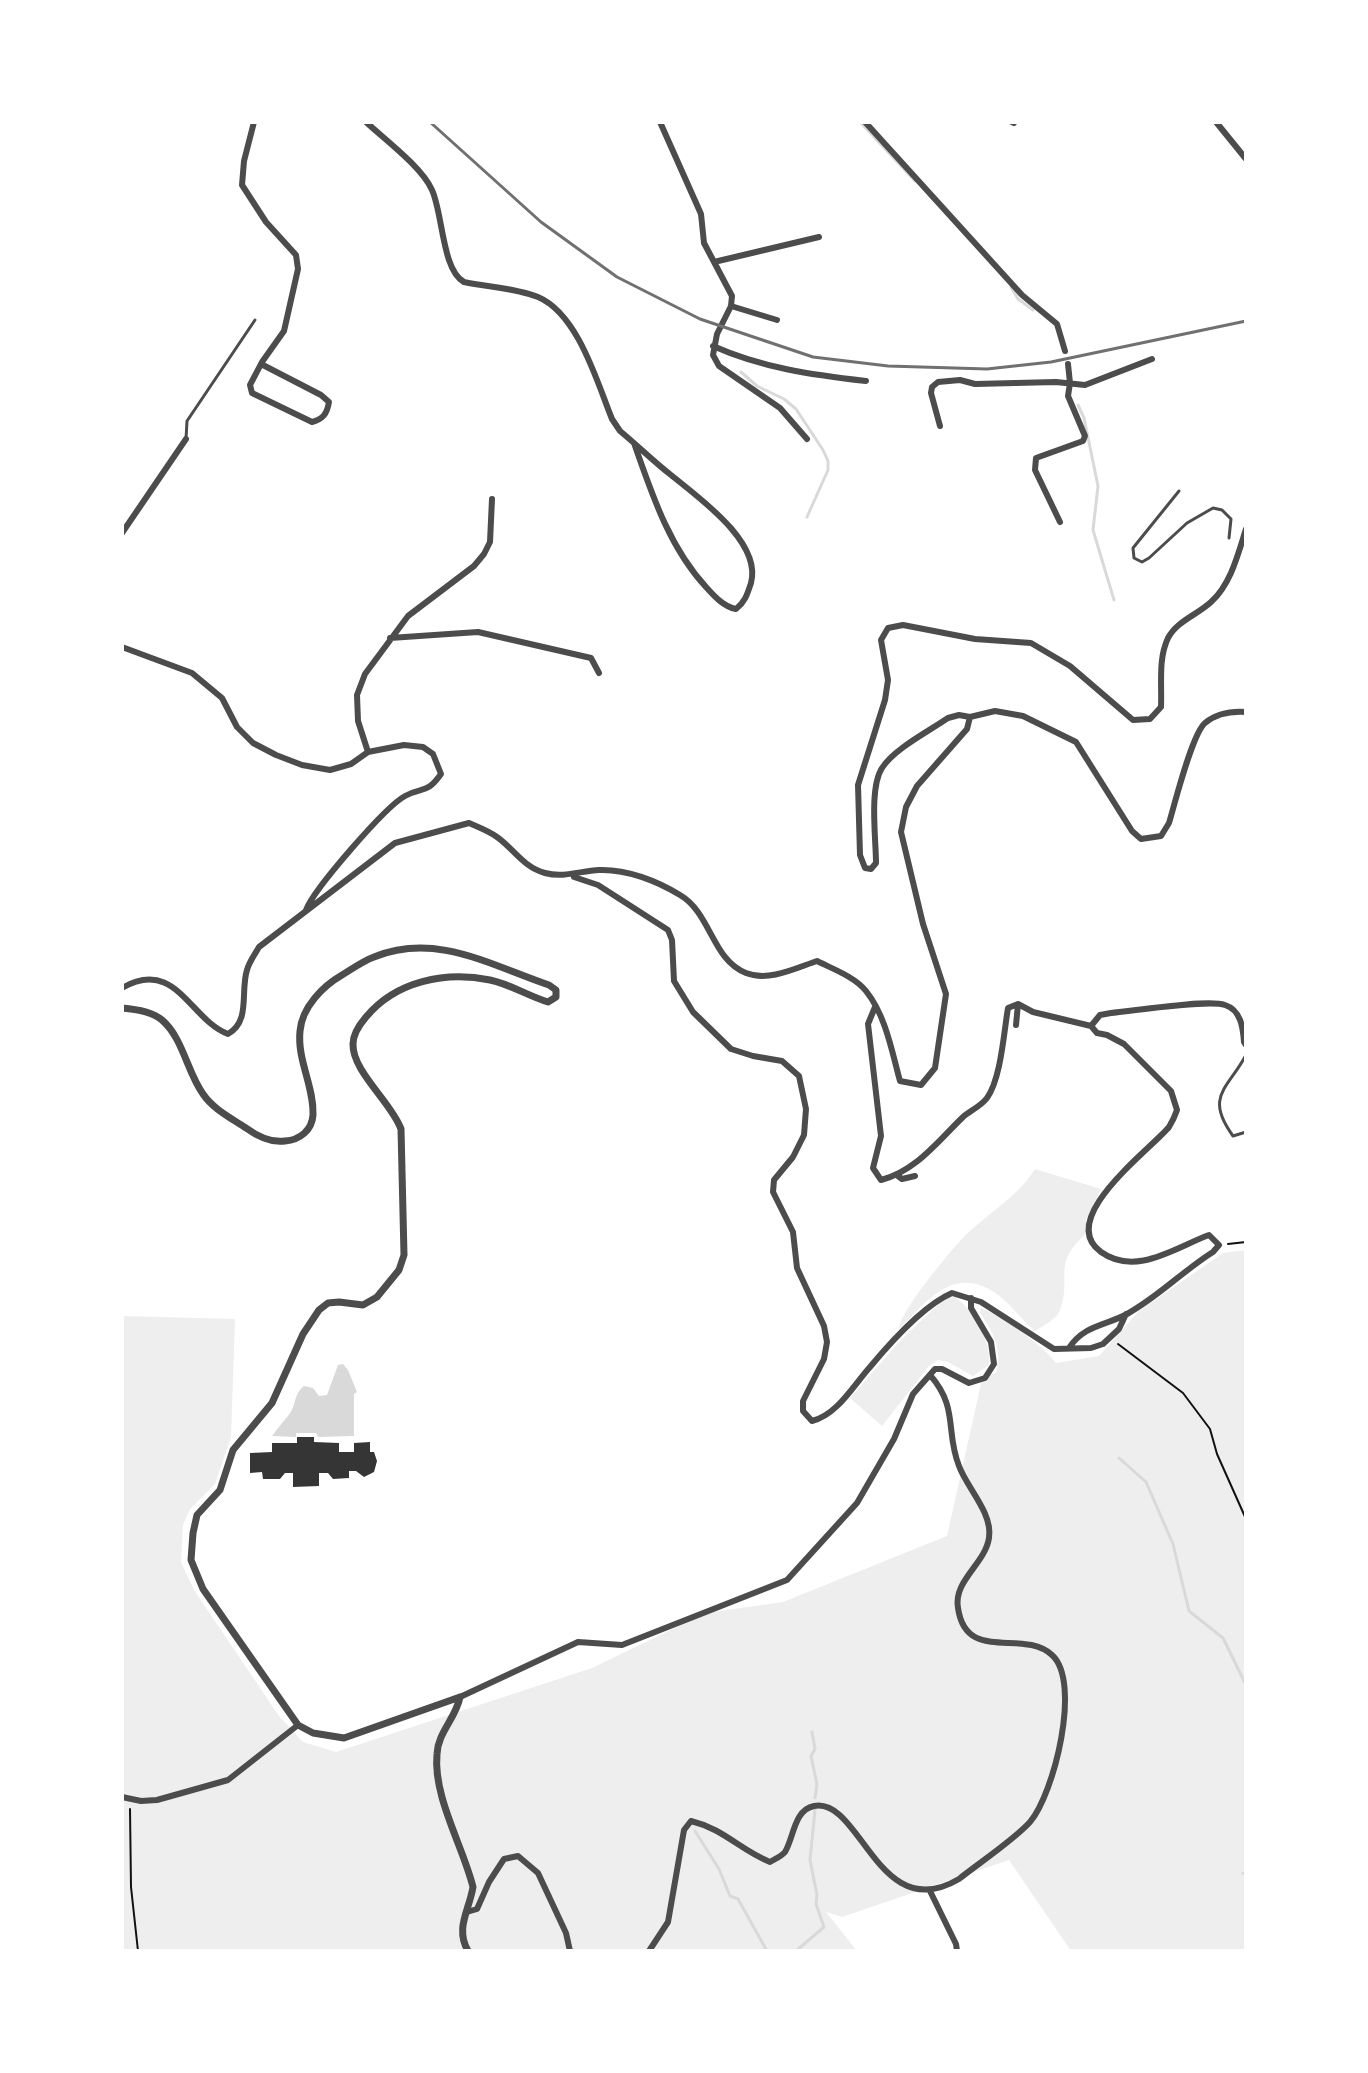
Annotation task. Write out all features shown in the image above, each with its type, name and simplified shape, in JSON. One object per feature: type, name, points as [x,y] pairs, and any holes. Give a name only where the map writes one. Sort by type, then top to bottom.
[{"type":"street","points":[[254,122],[244,161],[242,185],[266,222],[296,255],[298,269],[284,331],[261,364],[250,385],[252,393],[312,422],[321,420],[329,402],[261,364]]},
{"type":"street","points":[[366,122],[431,188],[442,223],[450,266],[456,278],[526,293],[552,305],[575,332],[620,431],[634,443],[721,518],[748,553],[753,574],[744,602],[736,609],[729,608],[715,597],[678,552],[634,443]]},
{"type":"street","points":[[660,122],[701,214],[704,243],[732,296],[731,306],[722,320],[713,346],[713,355],[719,366],[780,408],[807,439]]},
{"type":"street","points":[[865,122],[1022,295],[1057,324],[1065,351]]},
{"type":"street","points":[[1216,122],[1246,159]]},
{"type":"street","points":[[714,262],[819,237]]},
{"type":"street","points":[[731,306],[777,320]]},
{"type":"street","points":[[713,346],[744,360],[813,375],[866,381]]},
{"type":"street","points":[[940,426],[931,393],[938,382],[1085,385],[1152,359]]},
{"type":"street","points":[[1060,522],[1035,470],[1036,458],[1083,441],[1085,436],[1068,396],[1068,364]]},
{"type":"street","points":[[122,533],[186,439]]},
{"type":"street","points":[[368,752],[358,721],[357,695],[365,674],[408,616],[474,566],[484,554],[490,542],[492,499]]},
{"type":"street","points":[[1246,529],[1225,586],[1211,603],[1181,623],[1169,636],[1162,656],[1161,707],[1150,719],[1133,720],[1070,666],[1031,643],[975,639],[903,625],[888,628],[881,640],[888,680],[885,700],[858,785],[860,855],[865,868],[872,868],[876,863],[873,815],[880,771],[890,759],[948,718],[995,711],[1023,716],[1076,742],[1132,831],[1141,839],[1150,839],[1161,836],[1169,823],[1202,724],[1232,711],[1246,712]]},
{"type":"street","points":[[390,638],[478,632],[591,658],[599,673]]},
{"type":"street","points":[[122,647],[192,673],[222,698],[237,727],[253,743],[302,765],[330,770],[351,764],[368,752],[404,745],[423,747],[433,754],[441,774],[431,788],[405,796],[388,812],[328,875],[309,900],[306,910]]},
{"type":"street","points":[[570,876],[596,870],[619,870],[684,896],[702,917],[724,958],[746,973],[769,976],[817,961],[841,972],[866,990],[886,1031],[900,1081],[921,1085],[935,1068],[946,994],[923,924],[901,832],[906,807],[917,786],[967,729],[970,717]]},
{"type":"street","points":[[122,988],[146,980],[167,984],[187,997],[216,1029],[228,1034],[237,1028],[241,1020],[247,970],[259,947],[395,843],[469,823],[496,836],[530,869],[598,885],[668,930],[672,940],[674,981],[693,1012],[731,1049],[782,1061],[799,1076],[806,1109],[804,1135],[793,1157],[774,1180],[773,1192],[793,1232],[797,1268],[824,1326],[827,1342],[824,1359],[803,1401],[803,1411],[812,1421],[825,1418],[875,1361],[938,1299],[952,1293],[995,1309],[1054,1349],[1091,1348],[1111,1339],[1126,1314]]},
{"type":"street","points":[[122,1008],[147,1012],[162,1020],[172,1033],[203,1094],[215,1107],[250,1131],[269,1140],[284,1142],[298,1138],[309,1129],[313,1117],[299,1048],[300,1028],[310,1003],[333,980],[374,957],[419,946],[470,954],[556,990],[556,997],[548,1002],[490,980],[426,980],[404,986],[375,1006],[359,1024],[353,1045],[357,1061],[397,1117],[401,1129],[404,1255],[399,1270],[377,1297],[363,1305],[328,1303],[319,1310],[303,1334],[272,1403],[233,1450],[220,1490],[197,1515],[191,1560],[203,1589],[298,1725],[313,1733],[344,1738],[460,1697],[578,1642],[622,1645],[787,1580],[857,1503],[894,1439],[913,1394],[935,1369],[942,1369],[969,1383],[985,1378],[994,1364],[991,1342],[971,1308],[971,1298]]},
{"type":"street","points":[[875,1007],[868,1024],[881,1136],[873,1168],[881,1180],[898,1176],[987,1098],[994,1081],[1008,1008],[1018,1004],[1033,1012],[1091,1026],[1097,1033],[1124,1044],[1171,1091],[1177,1110],[1170,1126],[1108,1187],[1089,1224],[1091,1243],[1101,1252],[1122,1262],[1173,1253],[1209,1235],[1219,1245],[1126,1314],[1096,1325],[1075,1339],[1069,1348]]},
{"type":"street","points":[[1016,1025],[1018,1004]]},
{"type":"street","points":[[1091,1026],[1100,1015],[1111,1013],[1205,1004],[1226,1005],[1238,1015],[1246,1045]]},
{"type":"street","points":[[1028,1023],[1033,1012]]},
{"type":"street","points":[[898,1176],[902,1179],[915,1176]]},
{"type":"street","points":[[649,1951],[668,1922],[684,1830],[691,1821],[713,1826],[752,1855],[770,1862],[785,1854],[803,1811],[819,1805],[837,1812],[892,1877],[914,1888],[930,1891],[946,1887],[959,1879],[1030,1822],[1044,1798],[1067,1704],[1065,1678],[1054,1655],[1036,1645],[989,1643],[976,1639],[966,1628],[958,1611],[957,1594],[989,1538],[987,1517],[957,1464],[950,1411],[943,1390],[930,1375]]},
{"type":"street","points":[[460,1697],[457,1711],[440,1737],[436,1757],[441,1788],[473,1887],[460,1929],[468,1951]]},
{"type":"street","points":[[126,1798],[157,1800],[228,1780],[298,1725]]},
{"type":"street","points":[[467,1912],[477,1909],[504,1859],[518,1856],[538,1873],[566,1933],[570,1951]]},
{"type":"street","points":[[930,1891],[957,1951]]},
{"type":"lane","points":[[186,439],[187,421],[255,320]]},
{"type":"lane","points":[[1179,491],[1133,548],[1134,558],[1142,562],[1149,558],[1187,523],[1213,508],[1222,510],[1231,519],[1229,538]]},
{"type":"lane","points":[[1246,1055],[1225,1085],[1220,1100],[1220,1119],[1233,1136],[1246,1132]]},
{"type":"path","points":[[1219,1245],[1246,1242]]},
{"type":"path","points":[[1111,1339],[1183,1393],[1210,1429],[1217,1454],[1246,1519]]},
{"type":"path","points":[[126,1798],[138,1951]]},
{"type":"shaded area","points":[[1035,1169],[1101,1189],[1086,1220],[1087,1233],[1076,1244],[1066,1262],[1063,1298],[1056,1316],[1035,1331],[996,1293],[975,1284],[962,1283],[950,1286],[928,1300],[899,1329],[907,1310],[948,1255],[972,1229],[1019,1189]]},
{"type":"shaded area","points":[[1246,1250],[1246,1951],[1071,1951],[1009,1860],[842,1917],[826,1912],[857,1951],[122,1951],[122,1316],[235,1319],[231,1437],[215,1484],[190,1509],[183,1525],[181,1562],[194,1590],[279,1716],[303,1742],[336,1752],[592,1668],[706,1613],[783,1602],[947,1536],[983,1375],[996,1373],[998,1364],[996,1341],[980,1313],[981,1308],[1022,1332],[1056,1363],[1099,1356],[1139,1311],[1223,1253]]},
{"type":"shaded area","points":[[955,1297],[969,1310],[985,1337],[989,1365],[973,1376],[938,1360],[929,1366],[882,1426],[850,1398],[899,1342],[945,1298]]},
{"type":"shaded area","points":[[343,1364],[357,1392],[354,1394],[354,1436],[318,1437],[316,1433],[296,1433],[296,1437],[272,1436],[291,1412],[301,1389],[304,1386],[313,1388],[319,1396],[327,1395],[338,1365]]},
{"type":"building","points":[[297,1437],[314,1437],[314,1442],[339,1443],[339,1452],[354,1452],[354,1443],[370,1442],[370,1452],[374,1452],[377,1461],[374,1472],[364,1477],[356,1471],[349,1471],[349,1478],[333,1479],[328,1473],[319,1473],[319,1486],[293,1487],[293,1473],[285,1473],[280,1479],[263,1479],[262,1472],[250,1473],[250,1453],[272,1452],[272,1443],[297,1443]]},
{"type":"waterway","points":[[861,123],[915,181]]},
{"type":"waterway","points":[[1011,287],[1018,299],[1033,310]]},
{"type":"waterway","points":[[741,372],[757,386],[784,399],[796,409],[823,450],[828,470],[807,517]]},
{"type":"waterway","points":[[1078,405],[1084,418],[1098,486],[1093,530],[1114,600]]},
{"type":"waterway","points":[[1119,1458],[1146,1482],[1173,1544],[1189,1611],[1223,1638],[1246,1685]]},
{"type":"waterway","points":[[812,1732],[815,1749],[811,1756],[817,1784],[815,1798]]},
{"type":"waterway","points":[[796,1951],[824,1927],[816,1904],[810,1860],[815,1810]]},
{"type":"waterway","points":[[695,1831],[719,1869],[730,1896],[738,1899],[767,1951]]},
{"type":"railway","points":[[430,122],[541,222],[617,277],[700,319],[813,357],[888,366],[987,369],[1051,362],[1246,321]]}]
